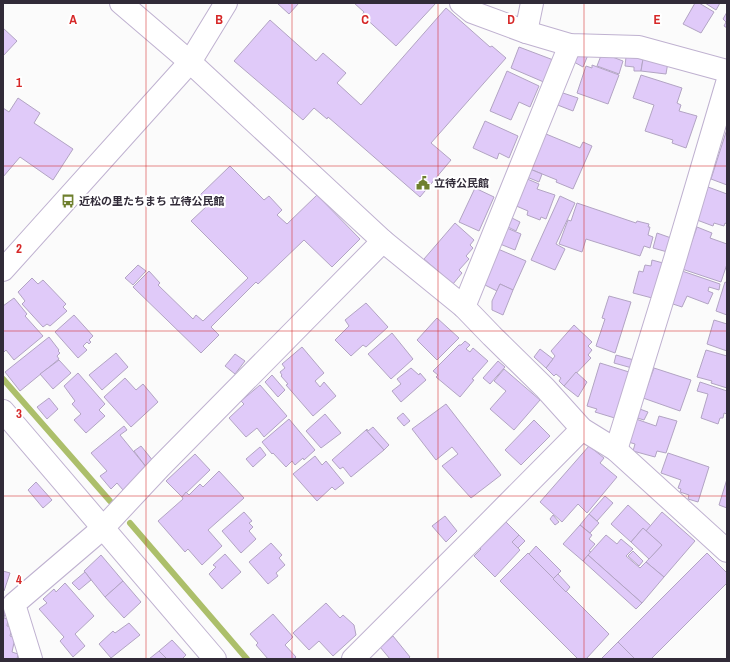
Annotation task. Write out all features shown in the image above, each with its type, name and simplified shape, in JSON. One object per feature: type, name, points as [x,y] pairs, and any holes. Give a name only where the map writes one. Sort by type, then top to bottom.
[{"type":"street","points":[[121,3],[190,62],[383,241],[464,306],[582,429],[616,450],[727,551]]},
{"type":"street","points":[[3,270],[190,62],[226,3]]},
{"type":"street","points":[[461,3],[472,12],[526,32],[570,45],[639,47],[727,71]]},
{"type":"street","points":[[526,32],[532,3]]},
{"type":"street","points":[[464,306],[570,45]]},
{"type":"street","points":[[616,450],[727,83]]},
{"type":"street","points":[[31,659],[14,604],[103,528],[165,461],[383,241]]},
{"type":"street","points":[[3,411],[215,659]]},
{"type":"street","points":[[353,659],[582,429]]},
{"type":"building","points":[[277,3],[299,3],[289,14]]},
{"type":"building","points":[[354,3],[436,3],[396,46],[362,15],[364,12]]},
{"type":"building","points":[[695,3],[699,3],[714,12],[701,33],[683,24]]},
{"type":"building","points":[[705,3],[720,3],[716,10]]},
{"type":"building","points":[[446,8],[490,47],[492,46],[506,58],[431,143],[451,160],[420,197],[328,117],[327,119],[314,108],[303,120],[234,61],[270,20],[316,61],[323,53],[346,73],[337,83],[361,105]]},
{"type":"building","points":[[727,12],[727,28],[724,26],[726,22],[723,19]]},
{"type":"building","points":[[3,28],[17,41],[3,56]]},
{"type":"building","points":[[519,47],[556,61],[546,83],[511,68]]},
{"type":"building","points":[[579,51],[588,55],[583,67],[574,62]]},
{"type":"building","points":[[602,53],[623,61],[619,74],[597,66]]},
{"type":"building","points":[[626,57],[643,59],[641,71],[634,71],[634,67],[625,66]]},
{"type":"building","points":[[643,59],[668,62],[666,74],[641,71]]},
{"type":"building","points":[[592,65],[619,75],[608,104],[577,93],[586,66],[592,68]]},
{"type":"building","points":[[507,71],[539,86],[530,107],[519,102],[511,120],[490,111]]},
{"type":"building","points":[[641,75],[682,88],[677,103],[681,105],[679,111],[697,116],[686,148],[672,143],[673,140],[645,131],[654,105],[633,98]]},
{"type":"building","points":[[560,92],[578,98],[573,111],[555,104]]},
{"type":"building","points":[[18,98],[40,113],[34,123],[73,149],[53,180],[20,157],[3,177],[3,108],[9,112]]},
{"type":"building","points":[[485,121],[518,136],[509,158],[499,153],[497,159],[473,148]]},
{"type":"building","points":[[727,129],[727,185],[711,179]]},
{"type":"building","points":[[546,134],[580,148],[583,142],[592,146],[573,189],[556,182],[557,180],[530,169]]},
{"type":"building","points":[[230,166],[264,200],[269,196],[282,210],[277,215],[287,224],[317,195],[360,239],[332,267],[304,240],[258,284],[256,282],[211,327],[219,335],[201,353],[133,287],[149,271],[160,283],[158,285],[193,319],[196,315],[203,321],[248,278],[191,221],[208,205],[199,196]]},
{"type":"building","points":[[525,167],[542,174],[539,182],[522,175]]},
{"type":"building","points":[[525,178],[539,184],[537,189],[555,195],[546,219],[541,217],[540,220],[527,215],[528,211],[514,205]]},
{"type":"building","points":[[708,187],[727,194],[727,224],[725,223],[724,226],[714,223],[713,226],[697,220]]},
{"type":"building","points":[[475,188],[494,197],[479,231],[459,222]]},
{"type":"building","points":[[560,196],[575,203],[556,244],[565,249],[555,270],[531,260]]},
{"type":"building","points":[[577,203],[636,223],[637,221],[649,224],[648,227],[650,227],[648,235],[653,237],[650,248],[644,246],[640,256],[586,239],[582,252],[559,244],[568,220],[571,221]]},
{"type":"building","points":[[504,214],[520,222],[516,231],[500,223]]},
{"type":"building","points":[[455,223],[474,240],[470,245],[473,248],[466,256],[469,259],[459,270],[462,273],[453,284],[424,259]]},
{"type":"building","points":[[502,226],[521,234],[515,250],[495,242]]},
{"type":"building","points":[[697,227],[712,233],[710,238],[727,244],[727,264],[721,282],[682,269]]},
{"type":"building","points":[[657,233],[674,239],[671,253],[653,248]]},
{"type":"building","points":[[491,246],[526,261],[513,290],[500,284],[497,291],[481,283]]},
{"type":"building","points":[[652,260],[663,263],[656,299],[633,293],[639,271],[643,272],[645,265],[651,266]]},
{"type":"building","points":[[138,265],[146,271],[133,285],[125,278]]},
{"type":"building","points":[[682,271],[720,284],[719,290],[709,287],[708,291],[713,293],[708,304],[687,296],[682,307],[670,303]]},
{"type":"building","points":[[32,278],[38,284],[43,280],[66,304],[63,307],[67,311],[50,326],[47,324],[43,327],[22,304],[25,301],[18,292]]},
{"type":"building","points":[[725,282],[727,283],[727,315],[716,311]]},
{"type":"building","points":[[500,284],[513,290],[503,315],[492,310],[492,301]]},
{"type":"building","points":[[609,296],[631,302],[615,353],[596,346],[605,319],[602,318]]},
{"type":"building","points":[[14,298],[27,314],[25,316],[43,336],[14,360],[6,350],[3,353],[3,306]]},
{"type":"building","points":[[366,303],[388,327],[366,347],[363,345],[351,356],[335,340],[349,326],[345,320]]},
{"type":"building","points":[[74,315],[93,336],[89,340],[91,342],[89,344],[87,342],[83,346],[87,350],[78,358],[55,332]]},
{"type":"building","points":[[437,318],[459,338],[437,360],[417,340]]},
{"type":"building","points":[[714,320],[727,324],[727,351],[707,344]]},
{"type":"building","points":[[574,325],[592,342],[588,346],[592,350],[588,355],[591,358],[564,386],[559,381],[561,378],[556,374],[554,376],[546,368],[555,356],[551,351]]},
{"type":"building","points":[[392,333],[413,359],[391,379],[368,354]]},
{"type":"building","points":[[49,337],[59,350],[58,351],[60,353],[57,356],[59,359],[20,391],[5,372]]},
{"type":"building","points":[[465,341],[470,345],[466,349],[470,352],[473,348],[488,361],[472,379],[474,380],[460,397],[436,377],[438,375],[433,371]]},
{"type":"building","points":[[302,347],[324,373],[315,381],[320,387],[324,382],[336,396],[313,416],[286,385],[288,384],[281,376],[282,375],[280,372],[285,368],[282,364]]},
{"type":"building","points":[[540,349],[553,359],[546,368],[534,357]]},
{"type":"building","points":[[706,350],[727,356],[727,388],[711,383],[712,381],[697,377]]},
{"type":"building","points":[[116,353],[128,367],[102,390],[89,375]]},
{"type":"building","points":[[235,354],[245,361],[235,374],[225,366]]},
{"type":"building","points":[[616,355],[634,360],[632,368],[614,363]]},
{"type":"building","points":[[59,360],[71,373],[53,389],[40,374]]},
{"type":"building","points":[[498,361],[505,367],[490,384],[483,378]]},
{"type":"building","points":[[600,363],[629,372],[618,419],[595,412],[597,409],[587,406]]},
{"type":"building","points":[[411,368],[419,375],[420,373],[426,380],[401,402],[392,391],[401,384],[397,379]]},
{"type":"building","points":[[654,368],[691,380],[680,411],[643,398]]},
{"type":"building","points":[[504,369],[540,400],[514,430],[490,409],[506,391],[494,381]]},
{"type":"building","points":[[576,372],[587,382],[578,397],[564,386]]},
{"type":"building","points":[[78,373],[105,404],[99,410],[105,416],[86,433],[74,420],[81,414],[72,404],[75,401],[64,386]]},
{"type":"building","points":[[272,375],[285,390],[278,397],[265,382]]},
{"type":"building","points":[[125,378],[136,390],[143,384],[158,402],[131,427],[104,397]]},
{"type":"building","points":[[700,382],[727,391],[727,414],[724,413],[723,418],[720,418],[718,424],[701,418],[708,394],[697,391]]},
{"type":"building","points":[[260,385],[287,416],[264,437],[257,428],[246,437],[229,418],[244,404],[241,401]]},
{"type":"building","points":[[49,398],[58,409],[47,419],[37,407]]},
{"type":"building","points":[[446,404],[501,475],[471,498],[442,466],[458,454],[452,447],[436,460],[412,429]]},
{"type":"building","points":[[637,408],[648,412],[644,420],[634,417]]},
{"type":"building","points":[[403,413],[410,421],[404,426],[397,418]]},
{"type":"building","points":[[325,414],[341,433],[321,448],[306,431]]},
{"type":"building","points":[[659,416],[677,421],[666,453],[657,451],[655,457],[633,451],[635,444],[625,441],[633,418],[656,426]]},
{"type":"building","points":[[289,419],[315,450],[304,460],[303,458],[295,465],[292,461],[286,467],[262,442]]},
{"type":"building","points":[[534,420],[550,436],[521,465],[505,450]]},
{"type":"building","points":[[124,426],[127,430],[120,435],[147,468],[123,490],[117,483],[111,489],[100,476],[107,471],[91,453]]},
{"type":"building","points":[[373,427],[389,445],[384,450],[366,430],[367,429],[368,431]]},
{"type":"building","points":[[366,430],[384,450],[351,477],[343,467],[340,469],[332,460]]},
{"type":"building","points":[[141,446],[154,462],[147,468],[134,451]]},
{"type":"building","points":[[589,446],[604,458],[600,463],[617,477],[587,513],[578,504],[562,522],[540,502]]},
{"type":"building","points":[[260,447],[266,455],[253,467],[246,459]]},
{"type":"building","points":[[668,453],[709,467],[698,502],[688,499],[689,495],[680,492],[681,489],[678,488],[681,480],[661,473]]},
{"type":"building","points":[[195,454],[210,470],[182,497],[166,481]]},
{"type":"building","points":[[315,456],[322,465],[326,461],[344,483],[335,490],[332,487],[317,501],[293,474]]},
{"type":"building","points":[[219,471],[244,498],[208,530],[222,546],[202,565],[188,549],[185,552],[158,521],[183,499],[182,497],[186,492],[189,495],[200,484],[203,487]]},
{"type":"building","points":[[727,479],[727,508],[719,505]]},
{"type":"building","points":[[36,482],[52,500],[43,508],[28,490]]},
{"type":"building","points":[[605,496],[613,503],[597,521],[589,514]]},
{"type":"building","points":[[628,505],[651,526],[646,531],[643,528],[631,542],[611,524]]},
{"type":"building","points":[[244,512],[252,521],[249,523],[253,527],[249,531],[256,539],[241,553],[222,531]]},
{"type":"building","points":[[662,512],[695,541],[664,577],[646,562],[662,545],[646,531]]},
{"type":"building","points":[[589,514],[599,523],[590,533],[580,525]]},
{"type":"building","points":[[553,515],[559,522],[555,525],[550,519]]},
{"type":"building","points":[[445,516],[457,531],[446,542],[432,526]]},
{"type":"building","points":[[504,520],[519,535],[512,542],[520,550],[495,577],[474,556],[481,549],[478,546]]},
{"type":"building","points":[[580,525],[592,535],[589,539],[595,544],[589,551],[591,552],[583,561],[563,544]]},
{"type":"building","points":[[643,528],[662,545],[649,559],[631,542]]},
{"type":"building","points":[[519,535],[525,541],[518,548],[512,542]]},
{"type":"building","points":[[606,535],[617,544],[621,539],[633,549],[626,556],[640,568],[646,562],[664,577],[642,603],[588,555]]},
{"type":"building","points":[[271,543],[282,555],[279,558],[285,565],[276,573],[278,576],[268,584],[249,562]]},
{"type":"building","points":[[536,546],[561,571],[553,579],[529,554]]},
{"type":"building","points":[[633,551],[643,561],[639,566],[628,556]]},
{"type":"building","points":[[528,553],[609,634],[586,659],[578,659],[500,581]]},
{"type":"building","points":[[707,553],[727,573],[727,583],[651,659],[635,659],[618,642]]},
{"type":"building","points":[[225,554],[241,572],[222,589],[209,574],[216,567],[213,565]]},
{"type":"building","points":[[101,555],[123,581],[105,597],[84,571]]},
{"type":"building","points":[[588,555],[642,603],[636,609],[583,561]]},
{"type":"building","points":[[3,571],[10,573],[4,591],[3,591]]},
{"type":"building","points":[[85,572],[91,580],[79,590],[72,583]]},
{"type":"building","points":[[558,574],[570,587],[566,592],[553,579]]},
{"type":"building","points":[[123,581],[141,602],[124,618],[105,597]]},
{"type":"building","points":[[65,583],[94,616],[75,634],[85,646],[73,657],[60,641],[64,637],[39,609],[47,603],[43,599],[54,589],[56,592]]},
{"type":"building","points":[[326,603],[340,618],[343,615],[354,625],[356,635],[333,656],[319,641],[309,650],[293,633]]},
{"type":"building","points":[[3,613],[5,613],[4,618],[8,619],[7,626],[12,627],[10,636],[15,638],[12,652],[18,654],[17,659],[3,659]]},
{"type":"building","points":[[273,614],[293,637],[285,645],[296,657],[294,659],[268,659],[256,645],[258,643],[250,634]]},
{"type":"building","points":[[129,623],[140,635],[111,658],[99,644],[113,631],[115,633]]},
{"type":"building","points":[[393,636],[410,657],[408,659],[390,659],[380,647]]},
{"type":"building","points":[[172,640],[186,655],[182,659],[167,659],[159,651]]},
{"type":"building","points":[[618,642],[635,659],[601,659]]},
{"type":"building","points":[[159,651],[167,659],[149,659]]},
{"type":"waterway","points":[[3,379],[110,501]]},
{"type":"waterway","points":[[130,523],[247,659]]},
{"type":"place","name":"立待公民館","points":[[423,183]]},
{"type":"place","name":"近松の里たちまち 立待公民館","points":[[68,201]]}]
